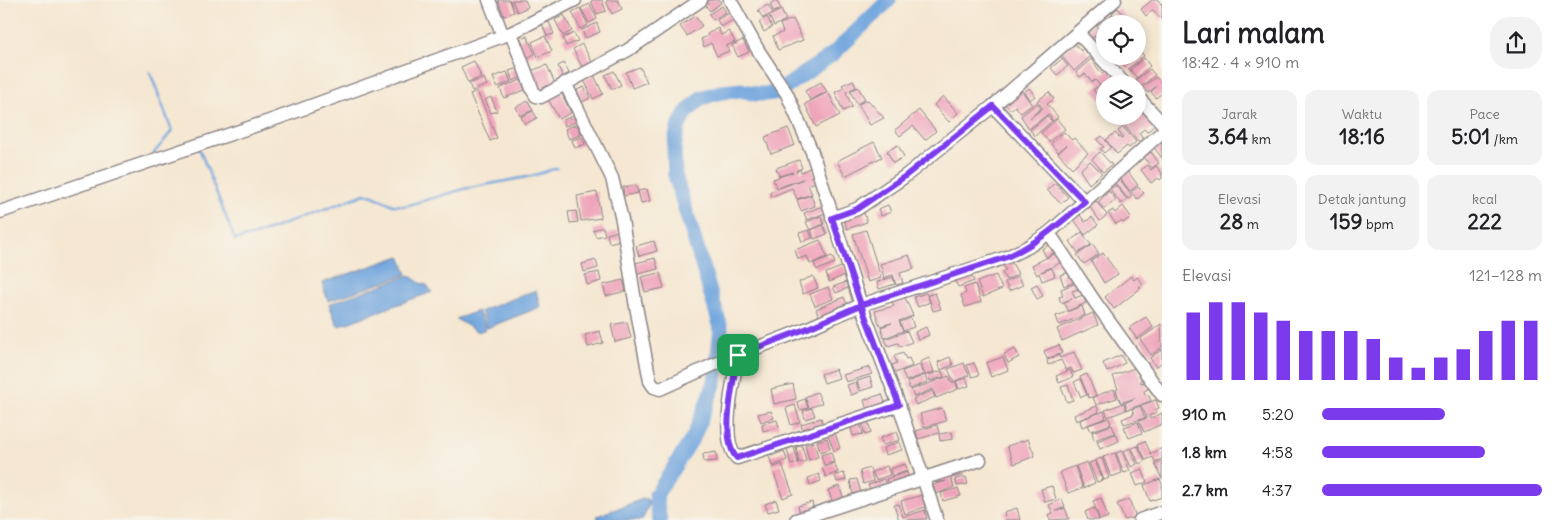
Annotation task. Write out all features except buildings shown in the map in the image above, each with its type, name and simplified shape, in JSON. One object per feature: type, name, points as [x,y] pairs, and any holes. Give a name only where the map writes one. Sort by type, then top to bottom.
[{"type":"street","points":[[489,0],[536,96],[544,96],[628,50],[701,0]]},
{"type":"street","points":[[0,212],[275,119],[507,35],[575,0]]},
{"type":"street","points":[[730,0],[776,79],[787,94],[812,152],[861,305],[899,405],[937,520]]},
{"type":"street","points":[[832,218],[857,209],[904,177],[993,106],[1115,0]]},
{"type":"street","points":[[1078,33],[1117,75]]},
{"type":"street","points":[[565,83],[612,178],[622,220],[650,381],[654,387],[660,389],[713,364],[808,328],[861,305],[1007,257],[1028,247],[1049,233],[1162,132]]},
{"type":"street","points":[[993,106],[1085,202]]},
{"type":"street","points":[[1146,106],[1162,123]]},
{"type":"street","points":[[1049,233],[1095,302],[1162,395]]},
{"type":"street","points":[[735,356],[729,433],[731,450],[737,458],[899,405]]},
{"type":"street","points":[[796,520],[980,460]]},
{"type":"street","points":[[1140,520],[1162,512]]},
{"type":"water","points":[[400,256],[407,274],[328,301],[322,283]]},
{"type":"water","points":[[409,275],[420,283],[427,285],[432,292],[339,326],[337,325],[329,304]]},
{"type":"water","points":[[536,290],[540,307],[487,328],[481,311]]},
{"type":"water","points":[[478,311],[486,329],[478,332],[456,319]]},
{"type":"water","points":[[645,498],[649,501],[649,505],[642,520],[599,520],[597,516]]},
{"type":"waterway","points":[[660,520],[656,495],[694,436],[715,382],[721,328],[675,175],[674,147],[678,128],[685,114],[701,98],[721,92],[741,90],[756,94],[778,92],[833,54],[889,0]]},
{"type":"waterway","points":[[150,72],[172,131],[154,153]]},
{"type":"waterway","points":[[199,148],[235,240],[255,235],[365,194],[393,205],[405,206],[464,189],[532,176],[557,168]]},
{"type":"route","points":[[738,355],[729,418],[731,450],[737,458],[899,405],[861,305],[1007,257],[1028,247],[1049,233],[1085,202],[993,106],[904,177],[857,209],[832,218],[861,305],[738,355]]}]
